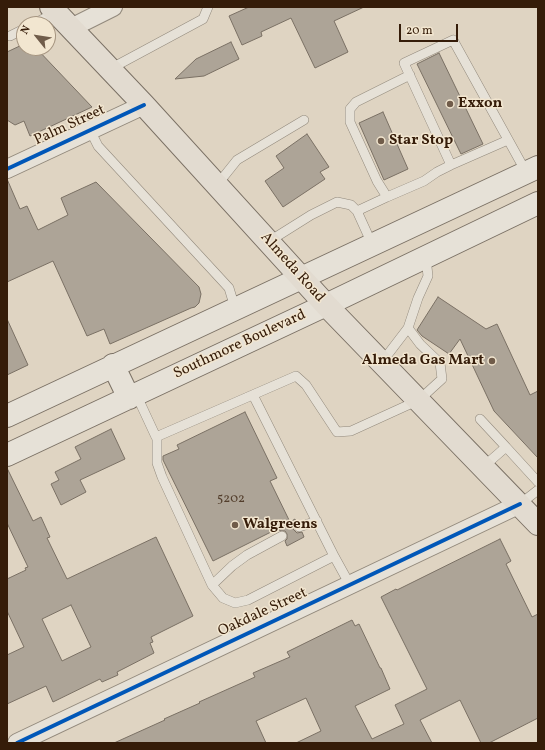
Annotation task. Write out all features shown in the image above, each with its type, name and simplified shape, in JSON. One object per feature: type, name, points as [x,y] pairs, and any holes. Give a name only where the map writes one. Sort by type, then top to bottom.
[{"type":"main road","name":"Almeda Road","points":[[59,16],[144,105],[326,305],[538,524]]},
{"type":"main road","points":[[7,416],[113,365],[532,170]]},
{"type":"main road","name":"Southmore Boulevard","points":[[7,456],[538,203]]},
{"type":"main road","points":[[113,365],[133,396]]},
{"type":"street","points":[[59,16],[113,7]]},
{"type":"street","name":"Palm Street","points":[[7,168],[144,105]]},
{"type":"street","name":"Oakdale Street","points":[[17,743],[520,504]]},
{"type":"lane","points":[[110,69],[203,19],[208,7]]},
{"type":"lane","points":[[10,36],[16,33]]},
{"type":"lane","points":[[451,165],[404,63],[453,40],[508,140],[532,170]]},
{"type":"lane","points":[[387,197],[377,181],[350,122],[350,109],[356,102],[410,75]]},
{"type":"lane","points":[[217,185],[237,160],[304,120]]},
{"type":"lane","points":[[90,130],[98,146],[229,288],[235,308]]},
{"type":"lane","points":[[357,210],[424,181],[451,165],[508,140]]},
{"type":"lane","points":[[268,242],[311,215],[337,202],[351,205],[357,210],[372,244]]},
{"type":"lane","points":[[382,362],[408,328],[418,298],[428,276],[426,257]]},
{"type":"lane","points":[[157,437],[296,376],[306,384],[337,432],[351,430],[419,400],[442,379],[440,363],[420,344],[408,328]]},
{"type":"lane","points":[[253,395],[350,585]]},
{"type":"lane","points":[[133,396],[157,437],[157,463],[162,477],[212,585],[223,598],[235,602],[248,600],[334,556]]},
{"type":"lane","points":[[480,419],[538,482]]},
{"type":"lane","points":[[483,467],[506,447]]},
{"type":"lane","points":[[520,504],[538,490]]},
{"type":"lane","points":[[299,527],[317,521]]},
{"type":"lane","points":[[212,585],[232,566],[247,555],[282,536]]},
{"type":"building","points":[[249,7],[364,7],[334,21],[348,52],[315,68],[291,18],[261,32],[262,36],[242,45],[229,16]]},
{"type":"building","points":[[231,42],[239,59],[204,76],[175,79],[196,59]]},
{"type":"building","points":[[16,48],[16,56],[44,56],[92,107],[30,136],[24,121],[15,125],[7,120],[7,52]]},
{"type":"building","name":"Exxon","points":[[439,53],[483,144],[461,154],[417,64]]},
{"type":"building","name":"Star Stop","points":[[383,112],[408,169],[384,180],[359,123]]},
{"type":"building","points":[[307,134],[329,167],[320,172],[325,179],[283,207],[265,181],[284,168],[276,156]]},
{"type":"building","points":[[7,179],[20,209],[27,206],[38,230],[68,215],[61,198],[96,182],[199,287],[201,294],[199,303],[195,307],[110,344],[104,329],[87,336],[53,261],[7,282]]},
{"type":"building","points":[[438,297],[486,329],[497,324],[530,395],[538,391],[538,458],[494,411],[460,339],[449,354],[422,336],[417,330]]},
{"type":"building","points":[[7,319],[28,365],[7,375]]},
{"type":"building","name":"Walgreens","points":[[245,412],[277,478],[270,481],[290,522],[295,519],[297,522],[293,525],[293,529],[297,533],[302,532],[304,537],[287,546],[285,541],[287,539],[287,534],[285,531],[280,531],[279,528],[213,561],[163,460],[163,456],[179,449],[177,445]]},
{"type":"building","points":[[111,429],[125,459],[80,480],[86,492],[61,505],[51,484],[59,480],[55,472],[81,459],[75,447]]},
{"type":"building","points":[[7,468],[33,521],[41,517],[50,537],[47,538],[67,579],[156,537],[193,616],[151,637],[153,642],[150,643],[154,653],[117,672],[118,675],[102,682],[100,679],[53,702],[46,686],[7,704],[7,655],[24,647],[7,611],[7,579],[26,570],[25,568],[28,567],[7,523]],"holes":[[[71,605],[91,647],[62,661],[42,619]]]},
{"type":"building","points":[[500,539],[511,561],[506,564],[532,617],[538,614],[538,718],[489,743],[481,743],[460,700],[420,720],[432,743],[296,743],[321,731],[306,698],[256,721],[266,743],[114,743],[255,677],[253,673],[290,657],[287,652],[352,620],[355,626],[359,624],[390,689],[355,706],[372,739],[404,724],[395,705],[427,689],[381,597]]},
{"type":"cycle path","points":[[7,169],[144,105]]},
{"type":"cycle path","points":[[17,743],[520,504]]},
{"type":"place","name":"Exxon","points":[[450,104]]},
{"type":"place","name":"Star Stop","points":[[381,141]]},
{"type":"place","name":"Almeda Gas Mart","points":[[492,361]]},
{"type":"place","name":"Walgreens","points":[[235,525]]}]
